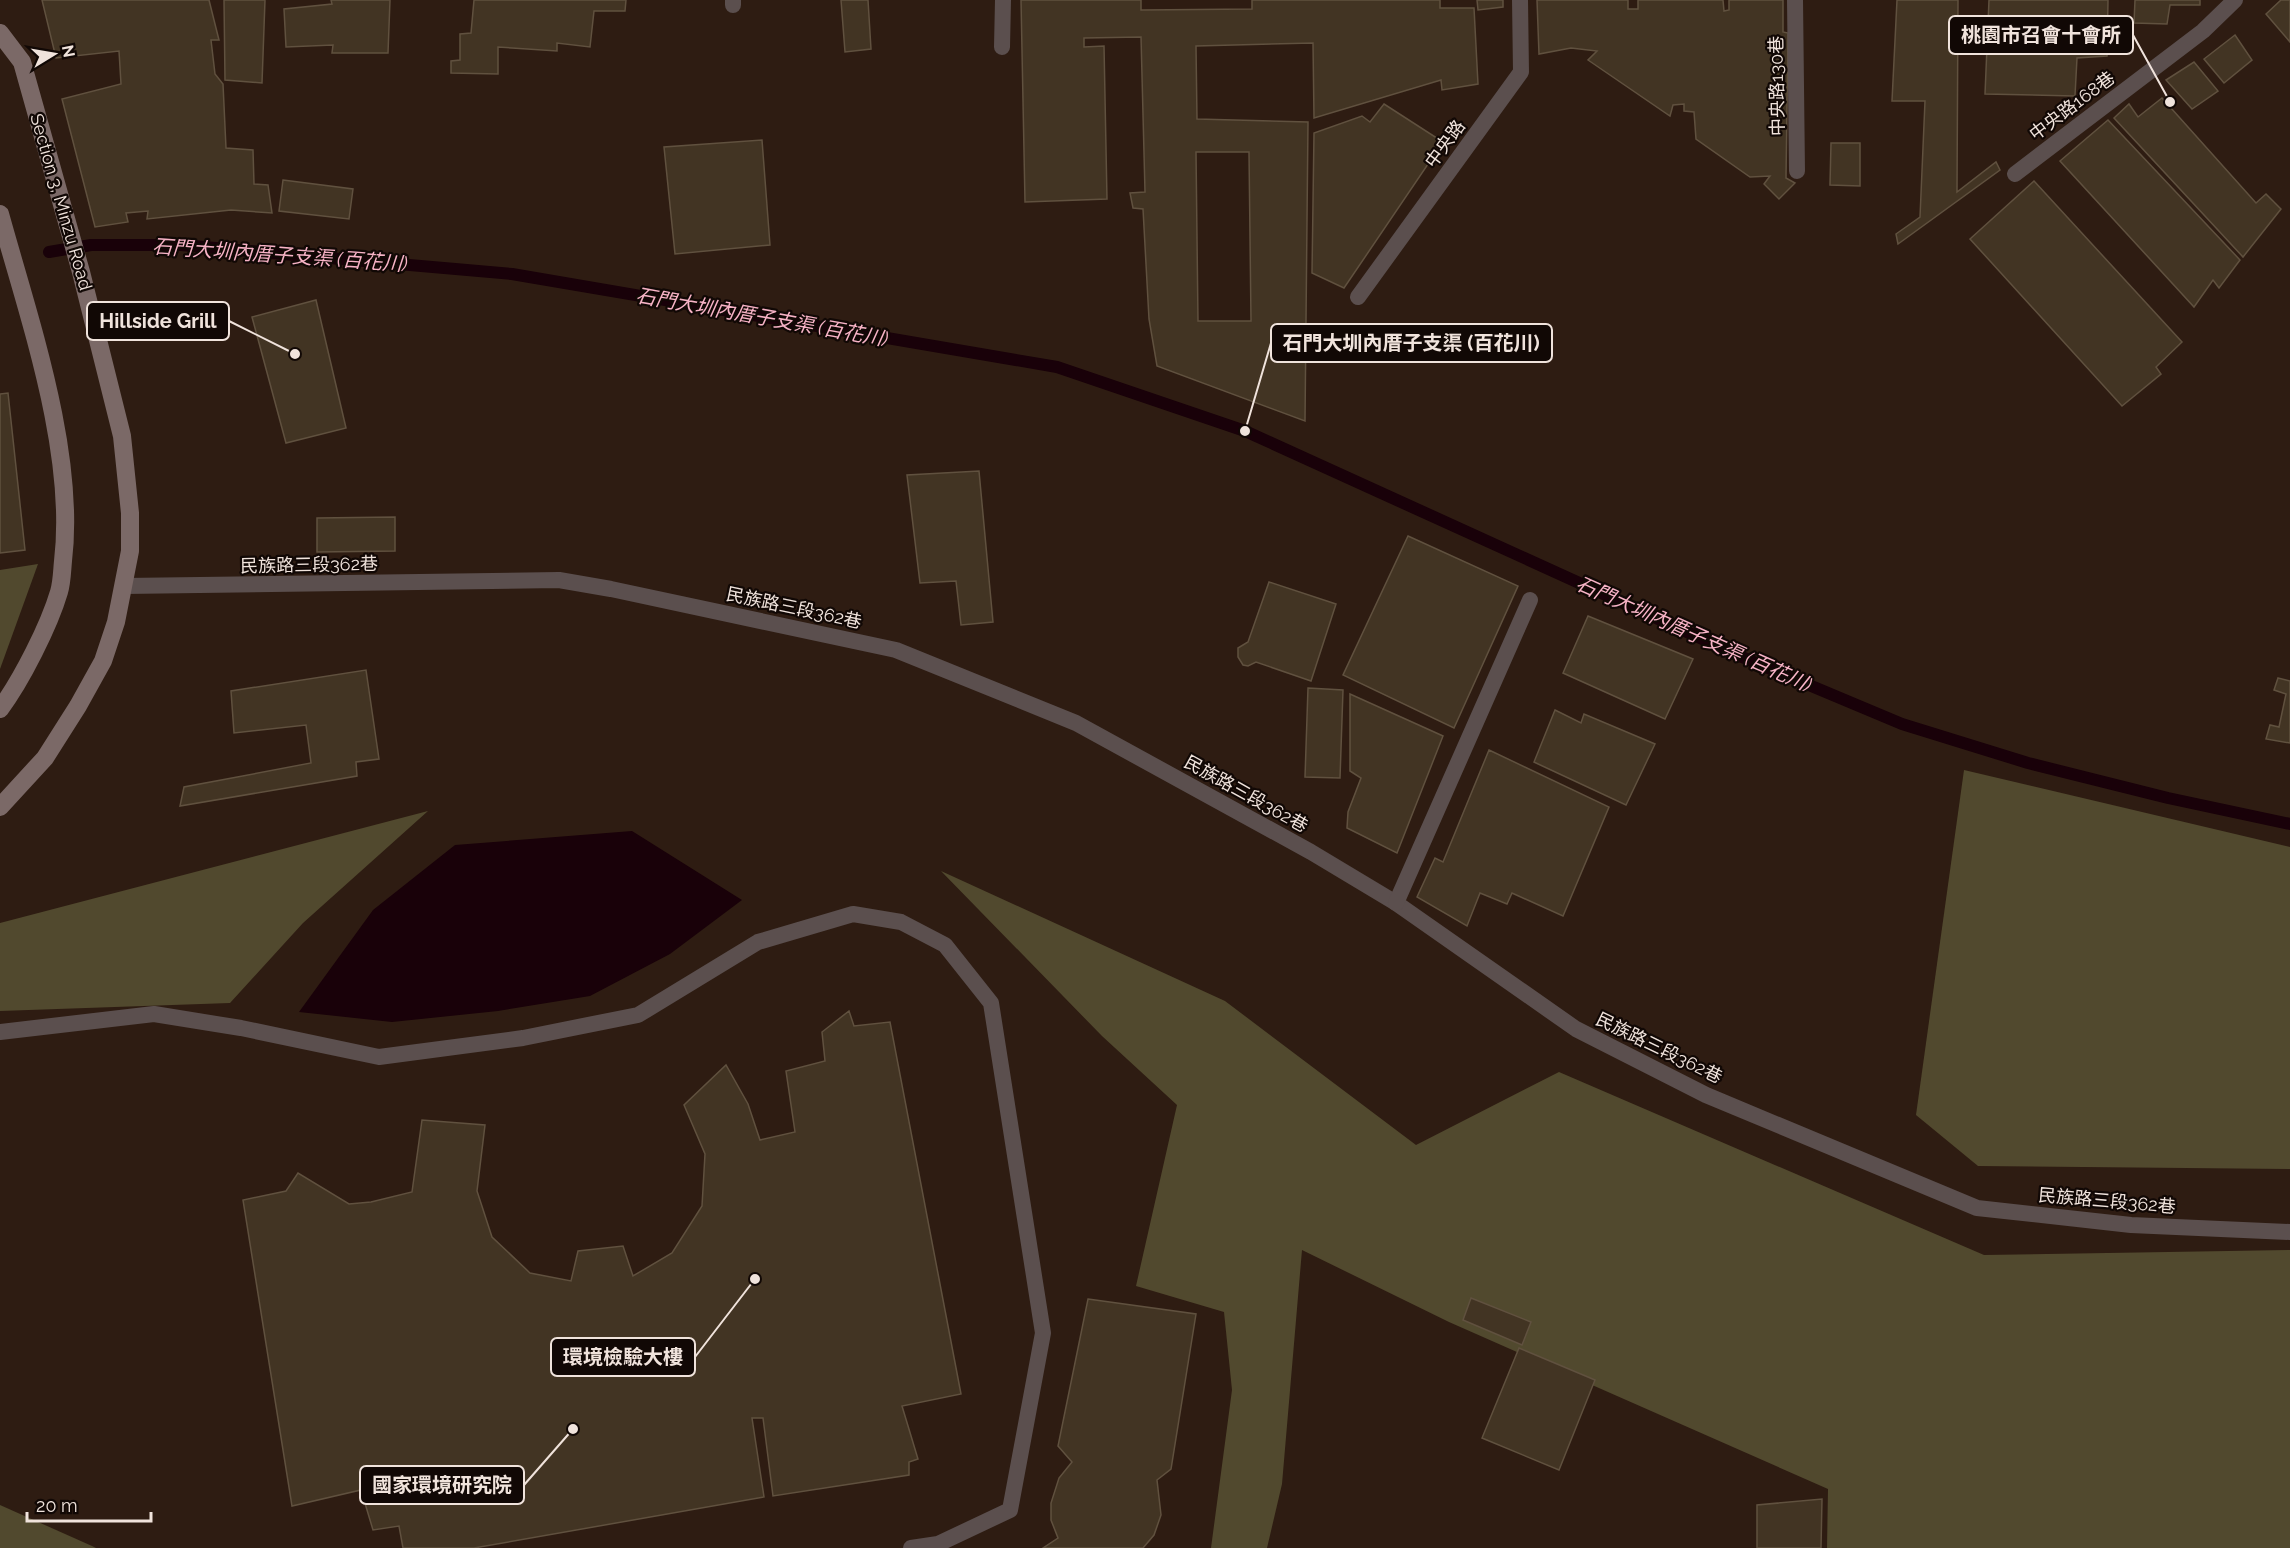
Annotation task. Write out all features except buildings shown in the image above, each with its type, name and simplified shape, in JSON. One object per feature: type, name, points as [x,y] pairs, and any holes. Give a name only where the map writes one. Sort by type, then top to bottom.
[{"type":"main road","name":"Section 3, Minzu Road","points":[[0,33],[22,62],[81,272],[122,436],[130,513],[130,551],[124,586],[116,622],[103,662],[45,758],[0,807]]},
{"type":"main road","points":[[0,214],[41,362],[60,452],[67,530],[56,600],[32,655],[0,709]]},
{"type":"lane","points":[[1002,47],[1003,0]]},
{"type":"lane","name":"中央路","points":[[1358,297],[1521,72],[1520,0]]},
{"type":"lane","name":"中央路130巷","points":[[1795,0],[1797,171]]},
{"type":"lane","name":"中央路168巷","points":[[2015,174],[2203,31],[2235,0]]},
{"type":"lane","name":"民族路三段362巷","points":[[124,586],[559,580],[897,650],[1076,723],[1311,852],[1396,903],[1576,1029],[1706,1095],[1977,1208],[2131,1226],[2290,1232]]},
{"type":"lane","points":[[1396,903],[1530,600]]},
{"type":"lane","points":[[0,1032],[154,1014],[241,1028],[379,1057],[523,1038],[638,1015],[758,942],[853,914],[901,922],[945,945],[991,1003],[1043,1333],[1010,1510],[938,1544],[911,1548]]},
{"type":"shaded area","points":[[38,564],[0,669],[0,570]]},
{"type":"shaded area","points":[[1964,770],[2290,847],[2290,1169],[1978,1166],[1916,1115]]},
{"type":"shaded area","points":[[428,811],[303,923],[230,1003],[0,1011],[0,923]]},
{"type":"shaded area","points":[[632,831],[742,900],[670,954],[590,996],[498,1011],[392,1022],[299,1012],[373,910],[455,845]]},
{"type":"shaded area","points":[[941,871],[1225,1001],[1416,1145],[1559,1072],[1984,1255],[2290,1250],[2290,1548],[1827,1548],[1828,1489],[1449,1322],[1302,1250],[1282,1484],[1267,1548],[1211,1548],[1232,1390],[1224,1312],[1136,1286],[1177,1105],[1102,1036]]},
{"type":"shaded area","points":[[0,1505],[92,1546],[96,1548],[0,1548]]},
{"type":"waterway","name":"石門大圳內厝子支渠 (百花川)","points":[[49,252],[91,245],[181,245],[512,274],[1057,367],[1245,431],[1742,657],[1902,724],[2028,763],[2168,798],[2290,824]]},
{"type":"place","name":"桃園市召會十會所","points":[[2170,102]]},
{"type":"place","name":"Hillside Grill","points":[[295,354]]},
{"type":"place","name":"石門大圳內厝子支渠 (百花川)","points":[[1245,431]]},
{"type":"place","name":"環境檢驗大樓","points":[[755,1279]]},
{"type":"place","name":"國家環境研究院","points":[[573,1429]]}]
